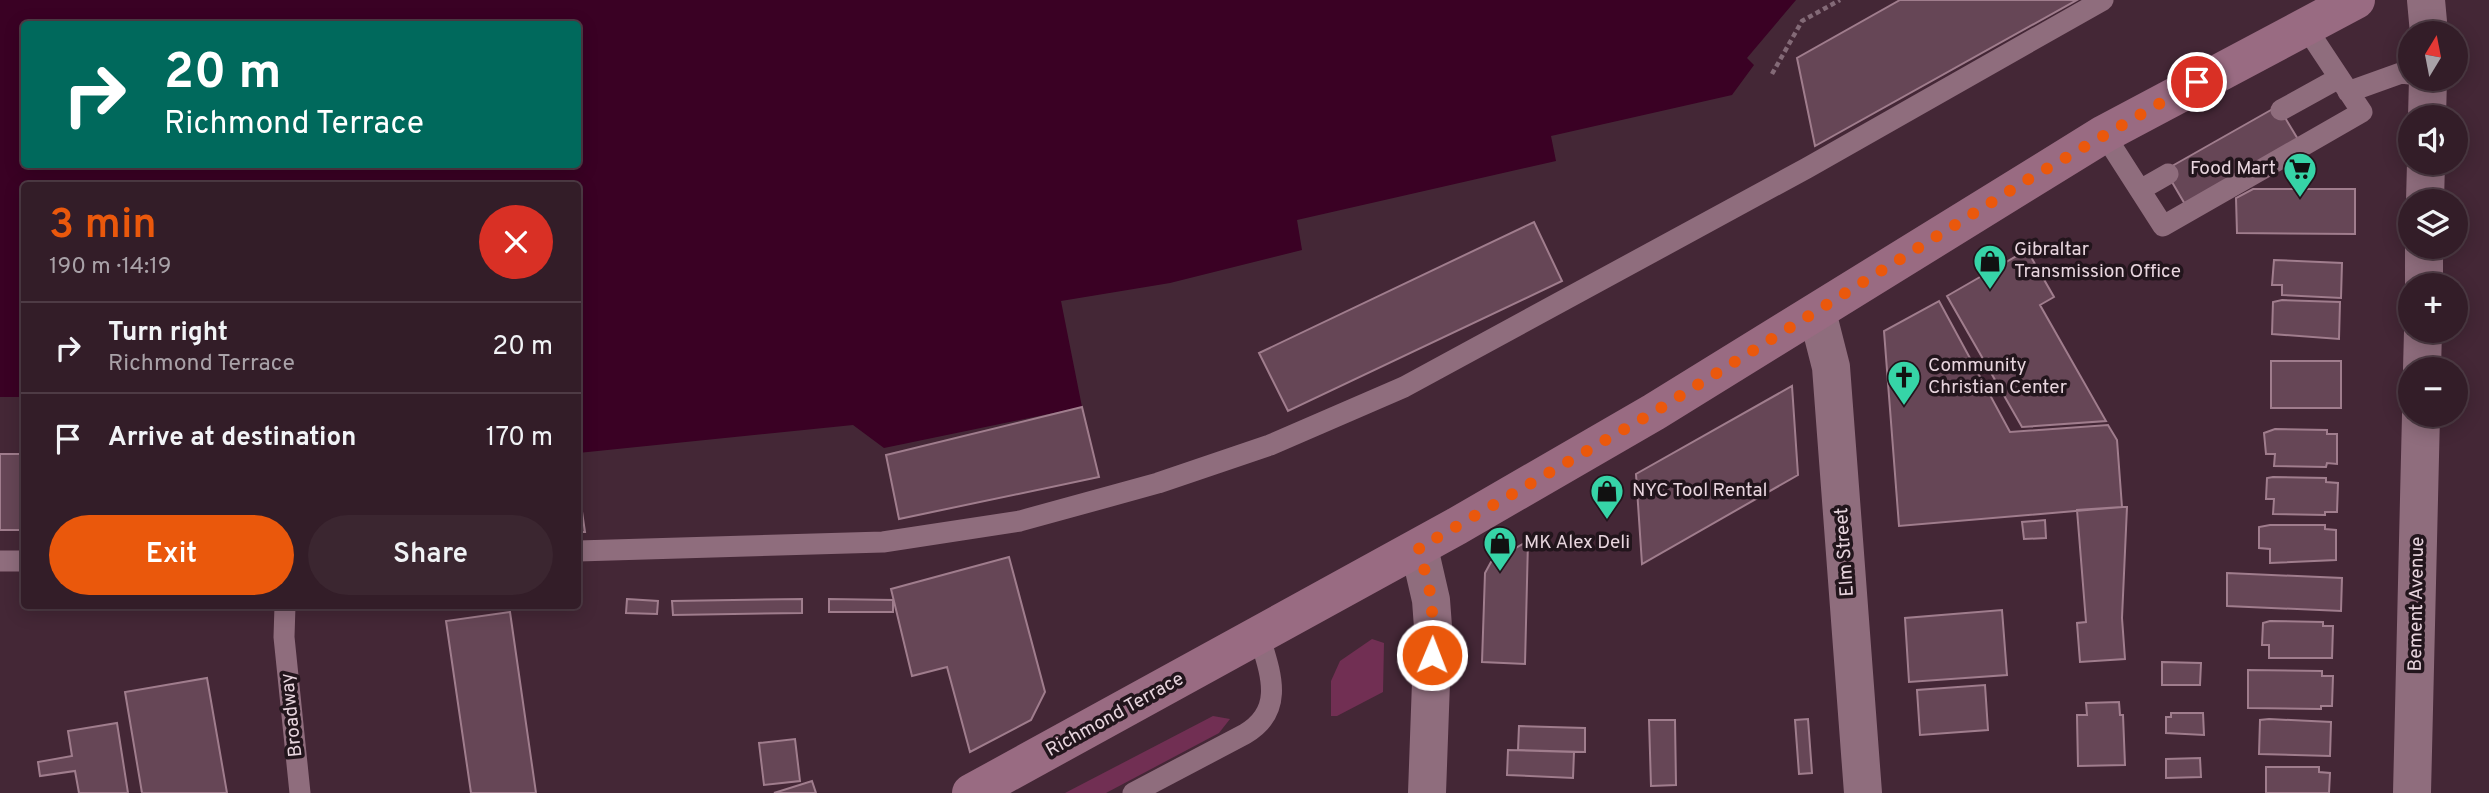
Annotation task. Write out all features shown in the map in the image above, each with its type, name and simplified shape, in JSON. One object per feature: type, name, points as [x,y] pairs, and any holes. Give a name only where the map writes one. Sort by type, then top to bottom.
[{"type":"main road","name":"Richmond Terrace","points":[[971,793],[1419,548],[1654,412],[2104,134],[2356,0]]},
{"type":"street","points":[[2426,0],[2428,21]]},
{"type":"street","name":"Elm Street","points":[[1817,312],[1831,367],[1863,793]]},
{"type":"street","name":"Bement Avenue","points":[[2413,793],[2421,427]]},
{"type":"street","points":[[1419,548],[1432,600],[1433,627],[1427,793]]},
{"type":"lane","points":[[581,551],[883,542],[1020,521],[1158,483],[1270,444],[1404,387],[1807,168],[2103,0]]},
{"type":"lane","points":[[2104,134],[2163,226],[2362,112],[2305,26]]},
{"type":"lane","points":[[2281,110],[2344,85],[2398,74]]},
{"type":"lane","points":[[2140,190],[2168,174]]},
{"type":"lane","points":[[0,561],[21,561]]},
{"type":"lane","name":"Broadway","points":[[285,609],[284,637],[300,793]]},
{"type":"lane","points":[[1133,793],[1245,734],[1261,722],[1270,706],[1273,690],[1259,635]]},
{"type":"path","points":[[1772,74],[1802,21],[1840,0]]},
{"type":"shaded area","points":[[0,0],[1796,0],[1747,58],[1754,65],[1732,95],[1551,136],[1556,161],[1297,220],[1302,250],[1170,283],[1061,301],[1082,407],[884,448],[853,425],[581,453],[581,182],[21,182],[21,397],[0,397]]},
{"type":"shaded area","points":[[1372,639],[1384,643],[1383,692],[1337,716],[1331,716],[1331,681],[1340,661]]},
{"type":"shaded area","points":[[1213,716],[1230,719],[1219,733],[1106,793],[1065,793]]},
{"type":"building","points":[[1900,0],[2077,0],[1815,146],[1797,58]]},
{"type":"building","points":[[2278,106],[2299,141],[2186,206],[2165,170]]},
{"type":"building","points":[[2253,189],[2355,189],[2355,234],[2237,233],[2236,198]]},
{"type":"building","points":[[1534,222],[1562,281],[1288,411],[1259,353]]},
{"type":"building","points":[[2027,250],[2054,297],[2040,305],[2106,421],[2022,427],[1947,296]]},
{"type":"building","points":[[2274,260],[2342,263],[2341,298],[2282,295],[2282,285],[2272,285]]},
{"type":"building","points":[[1939,301],[2010,432],[2108,425],[2117,440],[2122,507],[1899,526],[1884,331]]},
{"type":"building","points":[[2273,302],[2340,302],[2339,339],[2272,334]]},
{"type":"building","points":[[2271,361],[2341,361],[2341,408],[2271,408]]},
{"type":"building","points":[[1792,386],[1798,475],[1642,564],[1636,474]]},
{"type":"building","points":[[1082,407],[1099,477],[899,519],[886,455]]},
{"type":"building","points":[[2275,429],[2327,430],[2327,434],[2337,434],[2337,464],[2327,463],[2326,467],[2274,466],[2275,454],[2266,454],[2264,433]]},
{"type":"building","points":[[0,454],[21,454],[21,530],[0,530]]},
{"type":"building","points":[[2267,478],[2326,478],[2326,482],[2338,483],[2337,512],[2325,512],[2325,515],[2273,514],[2274,499],[2266,499]]},
{"type":"building","points":[[581,505],[585,532],[581,532]]},
{"type":"building","points":[[2127,507],[2122,618],[2125,659],[2080,662],[2077,623],[2086,622],[2077,510]]},
{"type":"building","points":[[2045,520],[2046,538],[2024,539],[2022,522]]},
{"type":"building","points":[[2325,525],[2325,529],[2336,530],[2336,560],[2270,563],[2270,549],[2259,548],[2259,527]]},
{"type":"building","points":[[1528,541],[1525,664],[1482,662],[1485,573],[1491,562]]},
{"type":"building","points":[[1009,557],[1045,692],[1031,720],[970,752],[947,667],[912,676],[891,589]]},
{"type":"building","points":[[2227,573],[2342,578],[2341,611],[2227,606]]},
{"type":"building","points":[[627,599],[658,601],[657,614],[626,613]]},
{"type":"building","points":[[802,599],[802,613],[673,615],[672,601]]},
{"type":"building","points":[[829,599],[893,600],[893,612],[829,612]]},
{"type":"building","points":[[2002,610],[2007,675],[1909,682],[1905,618]]},
{"type":"building","points":[[510,612],[536,793],[471,793],[446,621]]},
{"type":"building","points":[[2323,622],[2323,626],[2333,626],[2332,658],[2269,658],[2269,645],[2262,645],[2263,623]]},
{"type":"building","points":[[2162,662],[2201,663],[2200,685],[2162,685]]},
{"type":"building","points":[[2248,670],[2322,671],[2322,676],[2333,676],[2332,706],[2321,706],[2321,709],[2248,708]]},
{"type":"building","points":[[207,678],[227,793],[142,793],[125,692]]},
{"type":"building","points":[[1985,685],[1988,730],[1920,735],[1917,690]]},
{"type":"building","points":[[2119,702],[2120,715],[2123,715],[2125,765],[2078,766],[2077,715],[2087,715],[2086,703]]},
{"type":"building","points":[[2171,713],[2203,713],[2204,735],[2166,733],[2166,717],[2171,717]]},
{"type":"building","points":[[1808,719],[1812,773],[1799,774],[1795,720]]},
{"type":"building","points":[[1649,720],[1675,720],[1676,785],[1651,786]]},
{"type":"building","points":[[2260,720],[2331,722],[2330,756],[2259,754]]},
{"type":"building","points":[[117,723],[128,793],[79,793],[75,771],[40,776],[38,762],[72,756],[68,731]]},
{"type":"building","points":[[1519,726],[1585,728],[1585,752],[1518,750]]},
{"type":"building","points":[[795,739],[800,781],[764,785],[759,743]]},
{"type":"building","points":[[1508,750],[1574,752],[1573,778],[1507,775]]},
{"type":"building","points":[[2200,758],[2201,777],[2166,778],[2166,759]]},
{"type":"building","points":[[2266,767],[2319,767],[2319,772],[2330,773],[2329,793],[2266,793]]},
{"type":"building","points":[[812,781],[816,793],[774,793]]},
{"type":"place","name":"Food Mart","points":[[2300,199]]},
{"type":"place","name":"Gibraltar Transmission Office","points":[[1990,291]]},
{"type":"place","name":"Community Christian Center","points":[[1904,407]]},
{"type":"place","name":"NYC Tool Rental","points":[[1607,521]]},
{"type":"place","name":"MK Alex Deli","points":[[1500,573]]},
{"type":"route","points":[[1432,655],[1432,600],[1419,548],[1654,412],[2032,177],[2197,82]]}]
